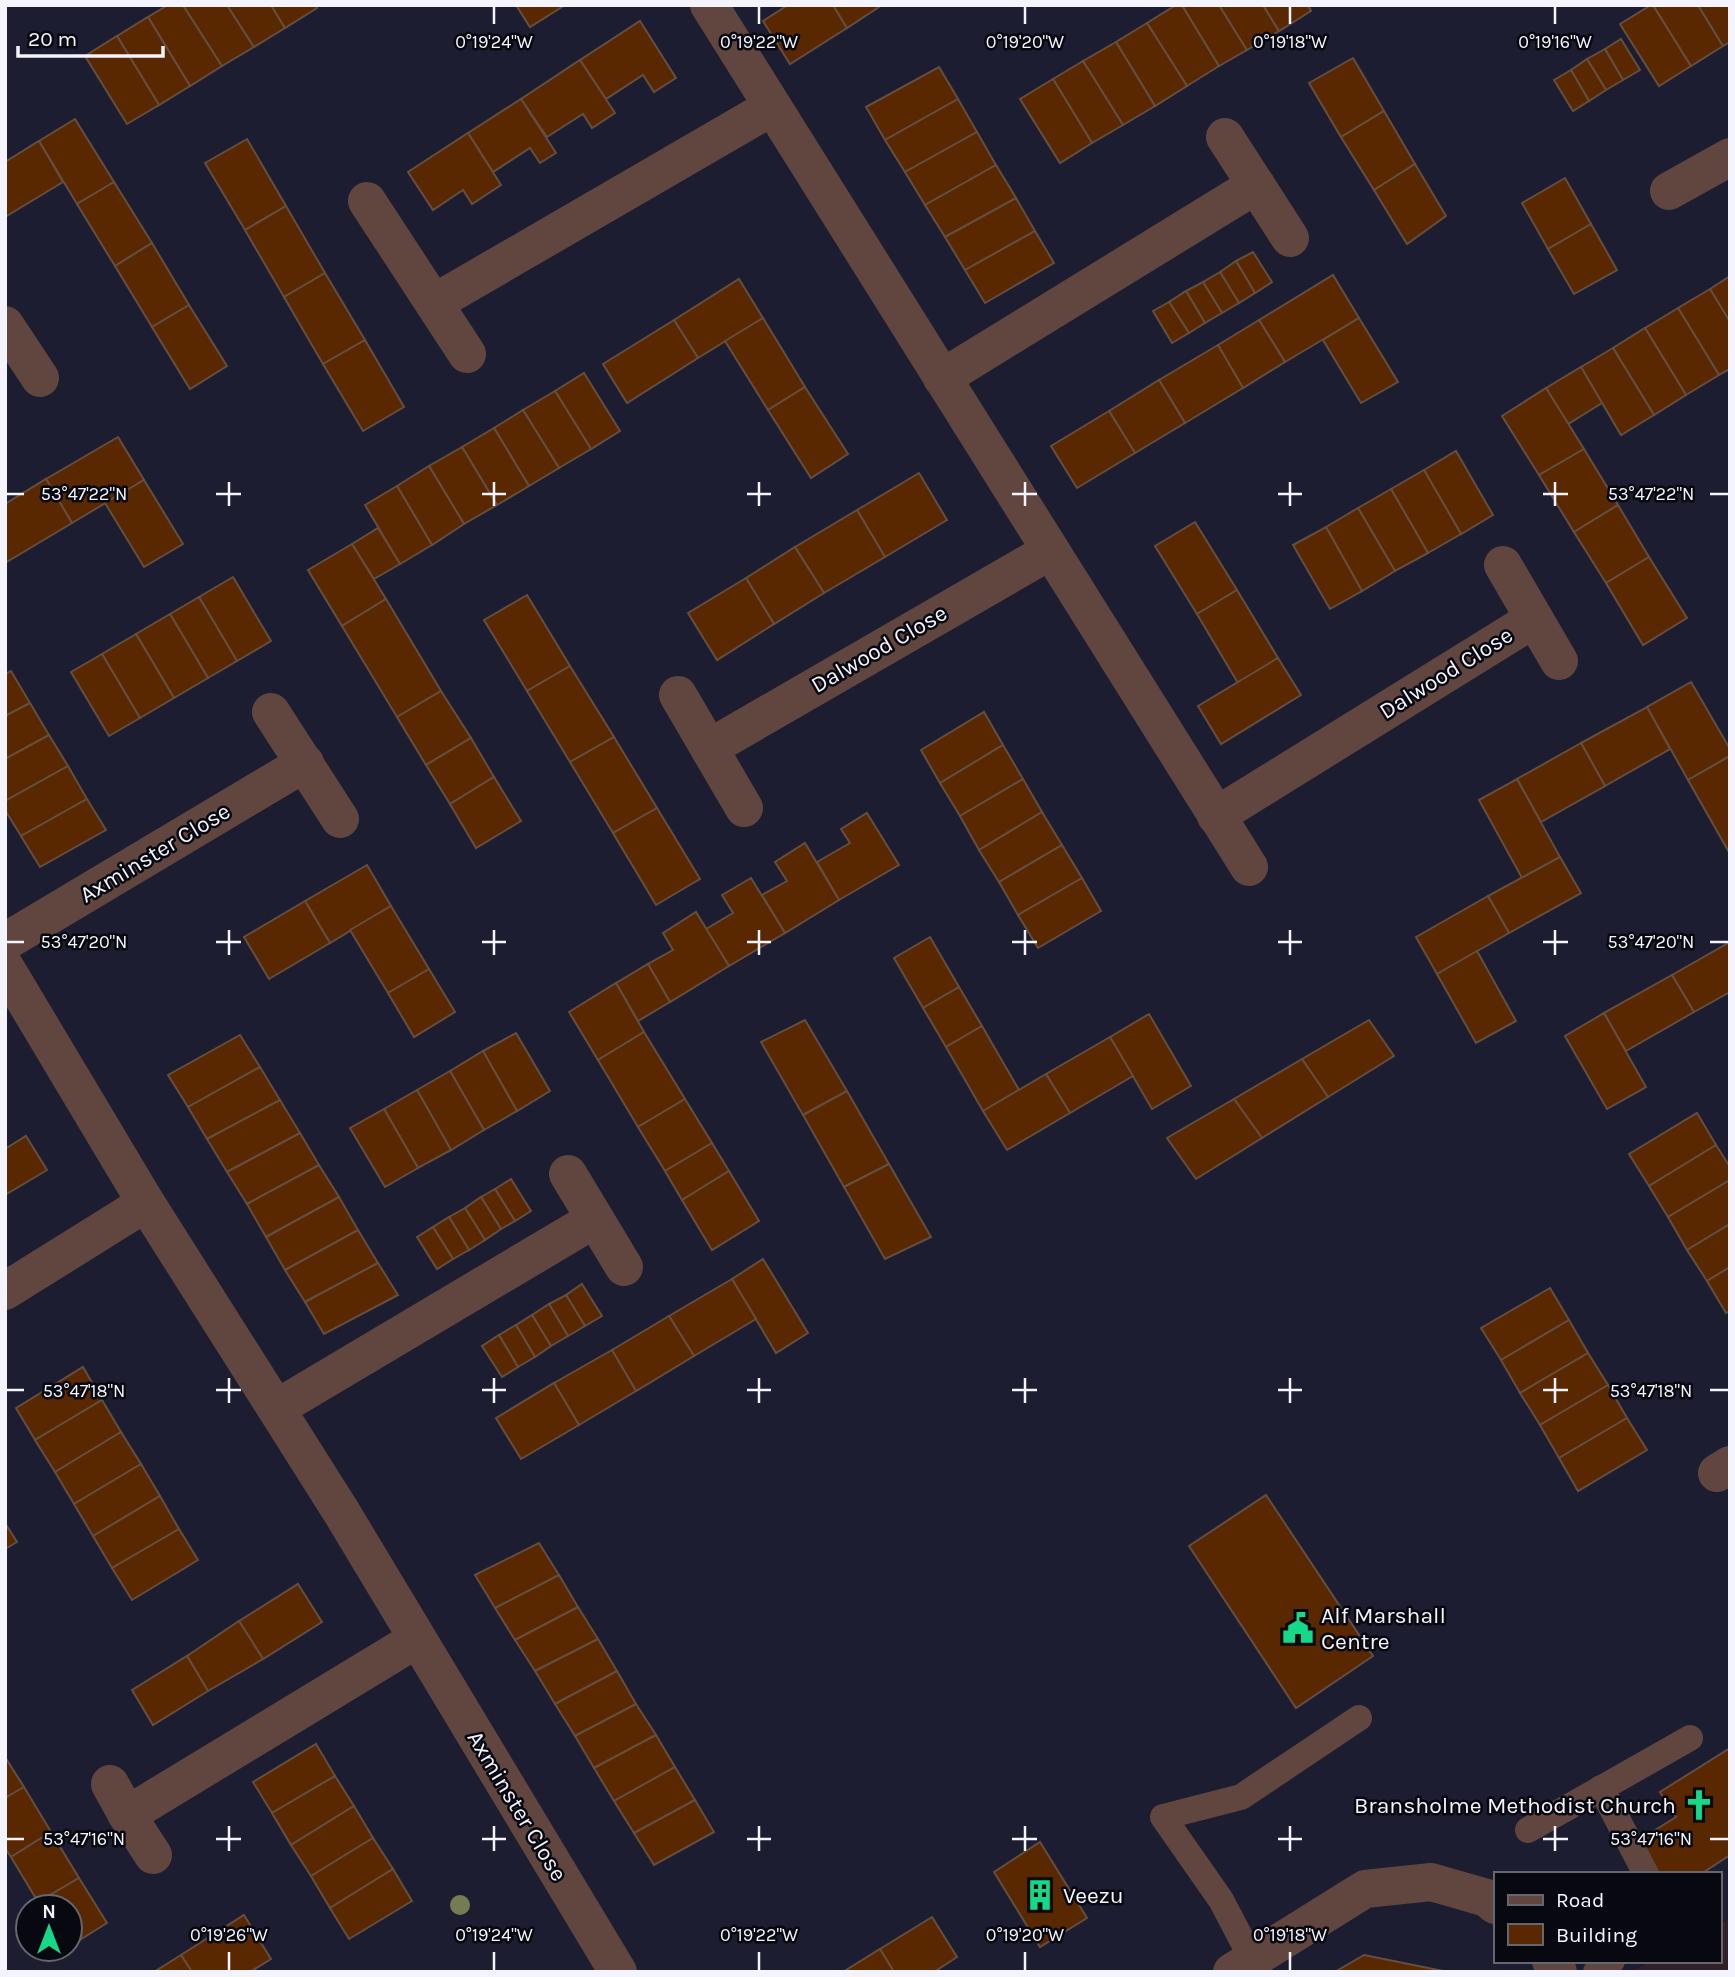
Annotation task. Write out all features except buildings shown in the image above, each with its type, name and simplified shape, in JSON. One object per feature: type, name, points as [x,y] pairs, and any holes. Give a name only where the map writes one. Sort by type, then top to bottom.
[{"type":"street","points":[[709,5],[1249,867]]},
{"type":"street","points":[[434,303],[772,107]]},
{"type":"street","points":[[1225,137],[1290,238]]},
{"type":"street","points":[[1669,191],[1730,157]]},
{"type":"street","points":[[942,378],[1256,185]]},
{"type":"street","points":[[368,201],[467,354]]},
{"type":"street","points":[[9,341],[40,378]]},
{"type":"street","name":"Dalwood Close","points":[[709,748],[1050,551]]},
{"type":"street","name":"Dalwood Close","points":[[1503,565],[1559,661]]},
{"type":"street","name":"Dalwood Close","points":[[1216,816],[1534,619]]},
{"type":"street","points":[[678,695],[744,808]]},
{"type":"street","points":[[271,712],[340,819]]},
{"type":"street","name":"Axminster Close","points":[[5,942],[305,763]]},
{"type":"street","name":"Axminster Close","points":[[5,967],[146,1203],[277,1408],[618,1972]]},
{"type":"street","points":[[568,1174],[624,1266]]},
{"type":"street","points":[[5,1291],[146,1203]]},
{"type":"street","points":[[277,1408],[595,1219]]},
{"type":"street","points":[[153,1855],[119,1800],[417,1639]]},
{"type":"street","points":[[1242,1966],[1365,1889],[1431,1882],[1487,1898],[1494,1904]]},
{"type":"lane","points":[[1242,1966],[1222,1900],[1163,1818],[1241,1797],[1359,1718]]},
{"type":"lane","points":[[1528,1830],[1690,1738]]},
{"type":"lane","points":[[1601,1788],[1645,1872]]},
{"type":"shaded area","points":[[1730,1919],[1730,1972],[1631,1972],[1647,1963],[1721,1963],[1721,1923]]},
{"type":"place","name":"Alf Marshall Centre","points":[[1298,1628]]},
{"type":"place","name":"Bransholme Methodist Church","points":[[1699,1805]]},
{"type":"place","name":"Veezu","points":[[1040,1895]]}]
